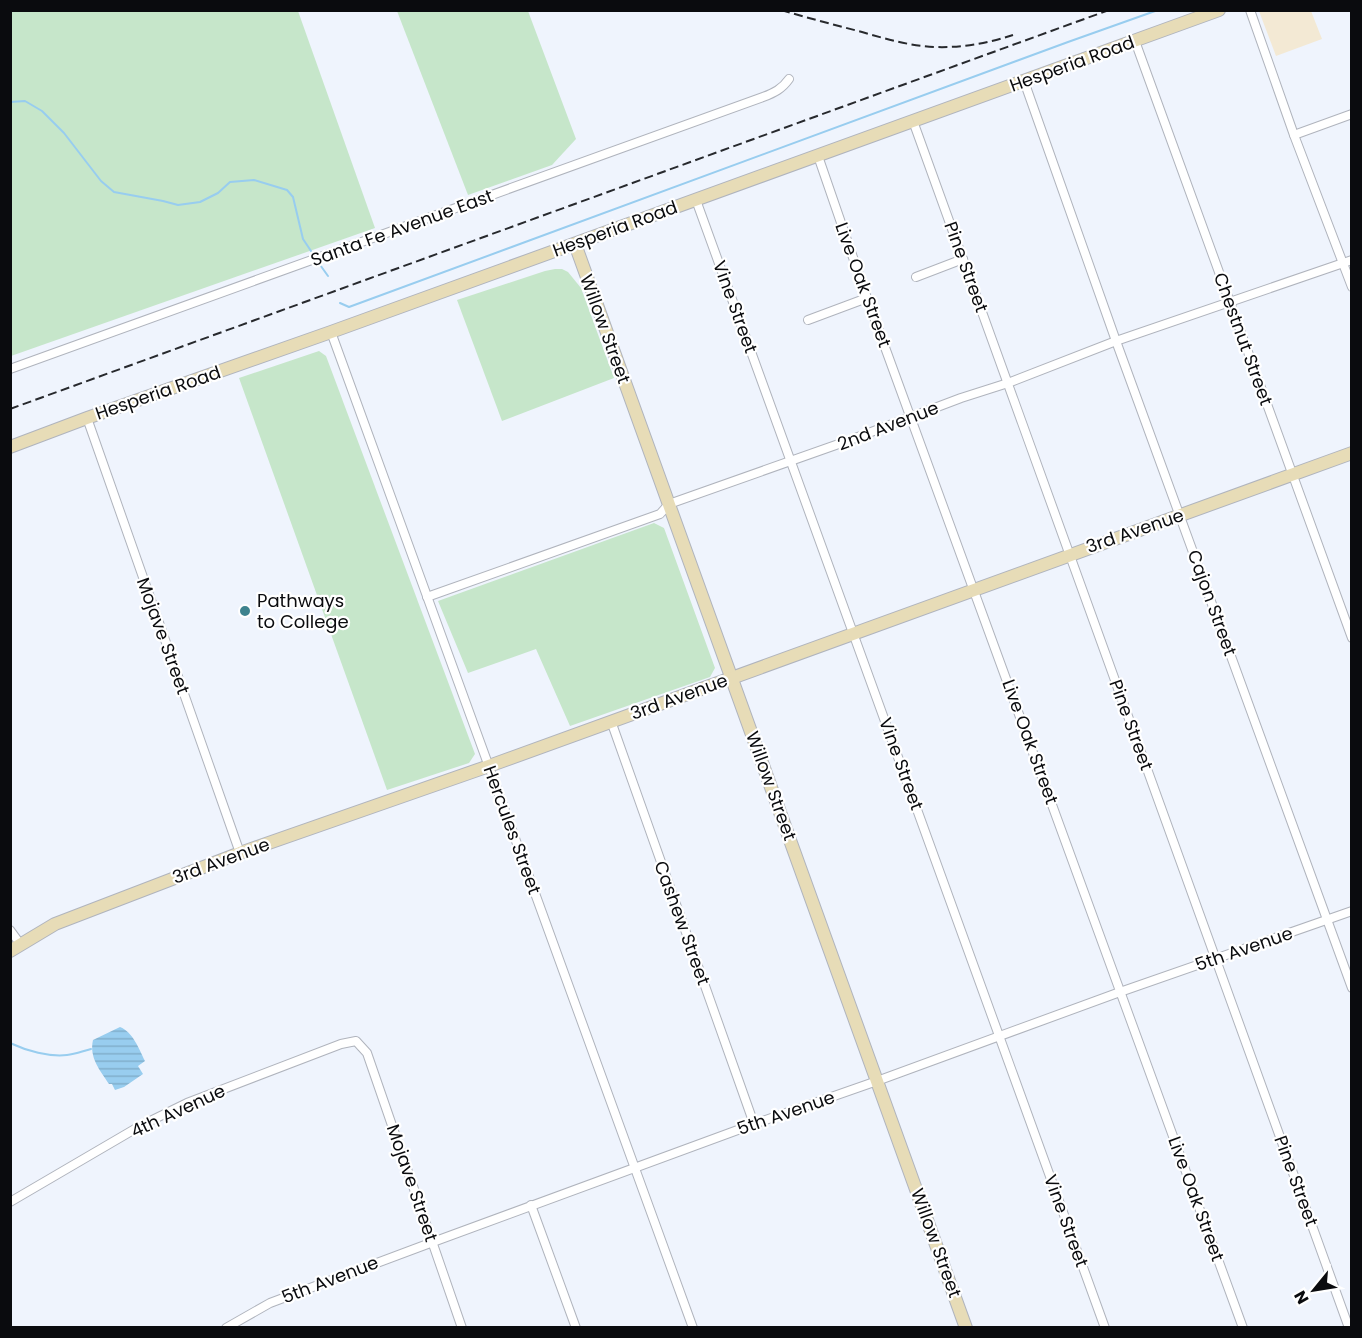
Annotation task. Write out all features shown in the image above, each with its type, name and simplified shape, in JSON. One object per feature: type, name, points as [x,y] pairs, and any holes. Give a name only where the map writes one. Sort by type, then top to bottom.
[{"type":"street","name":"Hesperia Road","points":[[10,447],[1219,10]]},
{"type":"street","points":[[1250,10],[1294,135],[1347,261],[1352,287]]},
{"type":"street","name":"Chestnut Street","points":[[1135,41],[1352,638]]},
{"type":"street","name":"Santa Fe Avenue East","points":[[10,369],[763,97],[783,87],[789,79]]},
{"type":"street","name":"Cajon Street","points":[[1024,81],[1116,341],[1352,988]]},
{"type":"street","points":[[1294,135],[1352,114]]},
{"type":"street","name":"Pine Street","points":[[914,121],[1349,1328]]},
{"type":"street","name":"Live Oak Street","points":[[818,156],[867,298],[1243,1328]]},
{"type":"street","name":"Vine Street","points":[[696,200],[1105,1328]]},
{"type":"street","name":"Willow Street","points":[[575,244],[966,1328]]},
{"type":"street","points":[[916,277],[963,259]]},
{"type":"street","name":"2nd Avenue","points":[[427,597],[660,514],[669,504],[1008,383],[1116,341],[1347,261]]},
{"type":"street","points":[[808,320],[867,298]]},
{"type":"street","name":"Hercules Street","points":[[331,332],[693,1328]]},
{"type":"street","name":"Mojave Street","points":[[87,418],[240,853]]},
{"type":"street","name":"3rd Avenue","points":[[16,948],[56,924],[240,853],[489,766],[1352,453]]},
{"type":"street","name":"Cashew Street","points":[[611,722],[754,1124]]},
{"type":"street","name":"5th Avenue","points":[[226,1328],[270,1303],[531,1205],[1120,992],[1352,911]]},
{"type":"street","points":[[10,930],[16,948]]},
{"type":"street","name":"Mojave Street","points":[[356,1041],[367,1053],[462,1328]]},
{"type":"street","name":"4th Avenue","points":[[10,1202],[140,1126],[187,1103],[341,1044],[356,1041]]},
{"type":"street","points":[[531,1205],[576,1328]]},
{"type":"shaded area","points":[[1259,11],[1311,11],[1322,39],[1276,56]]},
{"type":"green space","points":[[10,11],[298,11],[375,228],[11,356]]},
{"type":"green space","points":[[397,11],[528,11],[576,139],[552,165],[468,195]]},
{"type":"green space","points":[[555,269],[568,272],[581,288],[614,378],[502,421],[457,300]]},
{"type":"green space","points":[[319,351],[326,356],[475,754],[469,763],[387,790],[239,378]]},
{"type":"green space","points":[[654,523],[664,528],[715,668],[710,677],[570,726],[536,649],[468,673],[438,601]]},
{"type":"water","points":[[120,1027],[132,1037],[145,1061],[138,1066],[143,1074],[124,1087],[115,1090],[96,1063],[92,1046],[93,1040]]},
{"type":"waterway","points":[[340,303],[349,307],[1158,10]]},
{"type":"waterway","points":[[10,102],[25,101],[42,111],[64,133],[101,181],[114,192],[178,205],[200,202],[218,193],[230,182],[254,180],[287,190],[293,197],[303,239],[315,257]]},
{"type":"waterway","points":[[318,262],[328,276]]},
{"type":"waterway","points":[[10,1043],[31,1051],[53,1055],[70,1055],[91,1049]]},
{"type":"railway","points":[[781,10],[907,44],[965,46],[1013,35]]},
{"type":"railway","points":[[10,409],[1109,10]]},
{"type":"place","name":"Pathways to College","points":[[245,611]]}]
